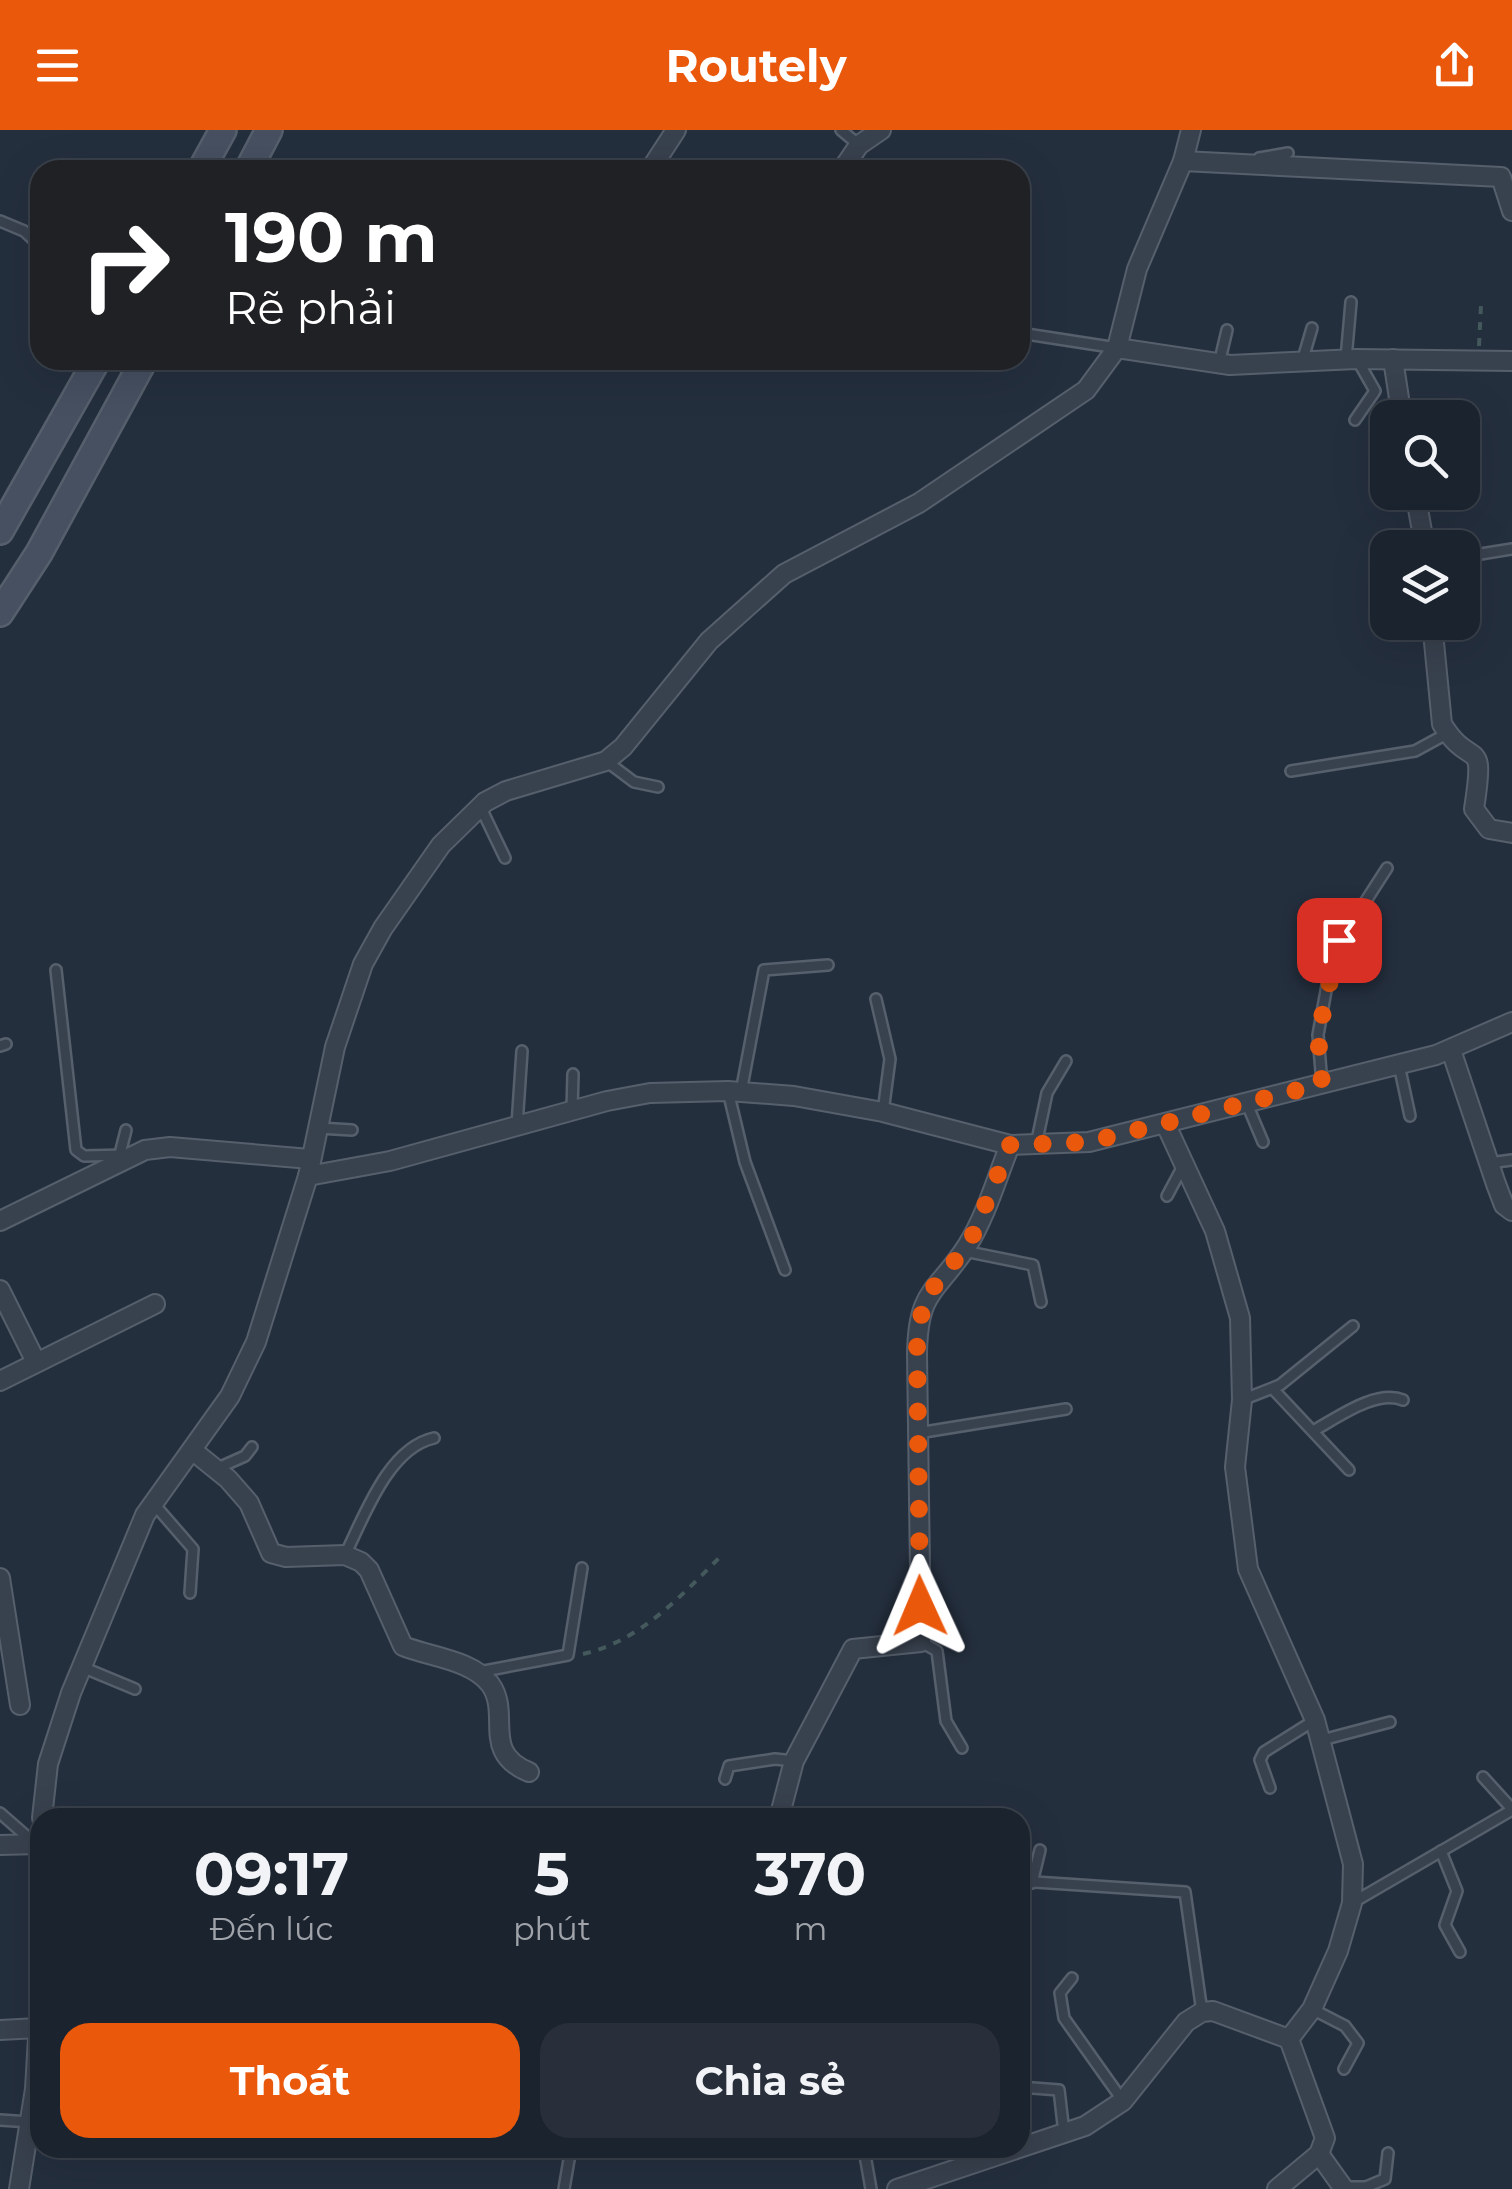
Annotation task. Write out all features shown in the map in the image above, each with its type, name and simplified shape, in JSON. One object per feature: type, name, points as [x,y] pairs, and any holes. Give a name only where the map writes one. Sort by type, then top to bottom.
[{"type":"main road","points":[[206,160],[223,130]]},
{"type":"main road","points":[[254,160],[270,130]]},
{"type":"main road","points":[[0,530],[90,370]]},
{"type":"main road","points":[[0,614],[39,553],[139,370]]},
{"type":"street","points":[[656,160],[676,130]]},
{"type":"street","points":[[848,160],[858,145],[881,130]]},
{"type":"street","points":[[43,1808],[48,1764],[82,1667],[152,1502],[230,1396],[256,1342],[310,1167],[335,1047],[364,964],[441,845],[480,806],[506,791],[606,761],[624,746],[709,640],[755,597],[823,550],[918,503],[1086,390],[1117,348],[1137,269],[1187,146],[1500,178],[1512,212]]},
{"type":"street","points":[[1117,348],[1219,364],[1351,359],[1512,361]]},
{"type":"street","points":[[1392,359],[1399,400]]},
{"type":"street","points":[[1434,640],[1441,716],[1448,733],[1478,754],[1481,763],[1474,810],[1478,820],[1489,829],[1512,833]]},
{"type":"street","points":[[0,1221],[125,1154],[170,1147],[310,1167],[390,1160],[572,1110],[650,1093],[735,1092],[882,1112],[1010,1145],[1089,1142],[1451,1050],[1512,1022]]},
{"type":"street","points":[[1451,1050],[1504,1205],[1512,1211]]},
{"type":"street","points":[[1166,1125],[1214,1231],[1240,1318],[1242,1400],[1236,1467],[1242,1547],[1255,1590],[1315,1720],[1353,1864],[1352,1903],[1338,1951],[1312,2009],[1289,2038]]},
{"type":"street","points":[[782,1808],[794,1762],[853,1649],[921,1642],[921,1309],[929,1289],[964,1251],[1010,1145]]},
{"type":"street","points":[[0,1290],[36,1362]]},
{"type":"street","points":[[0,1380],[155,1304]]},
{"type":"street","points":[[192,1450],[249,1504],[270,1553],[286,1558],[345,1555],[369,1570],[403,1646],[476,1673],[493,1688],[500,1745],[510,1760],[529,1772]]},
{"type":"street","points":[[0,1578],[20,1704]]},
{"type":"street","points":[[0,1845],[30,1843]]},
{"type":"street","points":[[1030,2144],[1085,2126],[1123,2101],[1186,2022],[1202,2012],[1213,2011],[1289,2038]]},
{"type":"street","points":[[0,2030],[30,2028]]},
{"type":"street","points":[[1277,2189],[1318,2154],[1325,2138],[1289,2038]]},
{"type":"street","points":[[19,2189],[30,2122]]},
{"type":"street","points":[[1318,2154],[1343,2188]]},
{"type":"street","points":[[897,2189],[989,2158]]},
{"type":"lane","points":[[840,130],[858,145]]},
{"type":"lane","points":[[1187,146],[1234,158],[1288,153]]},
{"type":"lane","points":[[0,221],[30,237]]},
{"type":"lane","points":[[1351,302],[1351,359],[1374,391],[1355,420]]},
{"type":"lane","points":[[1302,362],[1312,328]]},
{"type":"lane","points":[[1219,364],[1227,330]]},
{"type":"lane","points":[[1030,335],[1117,348]]},
{"type":"lane","points":[[1480,554],[1512,549]]},
{"type":"lane","points":[[1291,771],[1415,751],[1448,733]]},
{"type":"lane","points":[[606,761],[634,782],[658,787]]},
{"type":"lane","points":[[480,806],[505,858]]},
{"type":"lane","points":[[1322,1084],[1318,1035],[1333,952],[1387,868]]},
{"type":"lane","points":[[784,1270],[744,1162],[735,1092],[764,970],[828,965]]},
{"type":"lane","points":[[56,970],[76,1150],[84,1156],[125,1154],[126,1130]]},
{"type":"lane","points":[[876,999],[890,1067],[882,1112]]},
{"type":"lane","points":[[517,1125],[522,1051]]},
{"type":"lane","points":[[1036,1145],[1047,1093],[1066,1061]]},
{"type":"lane","points":[[1399,1064],[1410,1116]]},
{"type":"lane","points":[[572,1110],[573,1074]]},
{"type":"lane","points":[[1247,1104],[1263,1142]]},
{"type":"lane","points":[[319,1128],[352,1130]]},
{"type":"lane","points":[[1489,1163],[1512,1160]]},
{"type":"lane","points":[[1168,1196],[1183,1166]]},
{"type":"lane","points":[[964,1251],[1033,1265],[1041,1302]]},
{"type":"lane","points":[[1242,1400],[1274,1389],[1353,1326]]},
{"type":"lane","points":[[1274,1389],[1349,1470]]},
{"type":"lane","points":[[1313,1431],[1379,1399],[1392,1396],[1403,1400]]},
{"type":"lane","points":[[918,1433],[1066,1409]]},
{"type":"lane","points":[[345,1555],[382,1482],[419,1443],[434,1438]]},
{"type":"lane","points":[[216,1470],[245,1456],[252,1447]]},
{"type":"lane","points":[[152,1502],[194,1549],[190,1593]]},
{"type":"lane","points":[[476,1673],[568,1656],[582,1568]]},
{"type":"lane","points":[[921,1642],[937,1651],[946,1721],[962,1748]]},
{"type":"lane","points":[[82,1667],[135,1689]]},
{"type":"lane","points":[[1270,1788],[1260,1760],[1264,1752],[1315,1720]]},
{"type":"lane","points":[[1322,1740],[1390,1722]]},
{"type":"lane","points":[[726,1779],[729,1766],[738,1763],[794,1762]]},
{"type":"lane","points":[[1352,1903],[1512,1810],[1484,1776]]},
{"type":"lane","points":[[0,1813],[30,1837]]},
{"type":"lane","points":[[1040,1850],[1032,1883],[1185,1892],[1202,2012]]},
{"type":"lane","points":[[1441,1851],[1457,1891],[1445,1925],[1460,1952]]},
{"type":"lane","points":[[1072,1978],[1060,1992],[1064,2018],[1123,2101]]},
{"type":"lane","points":[[1312,2009],[1354,2032],[1358,2043],[1344,2069]]},
{"type":"lane","points":[[1030,2088],[1060,2090],[1064,2133]]},
{"type":"lane","points":[[0,2120],[30,2122]]},
{"type":"lane","points":[[1343,2188],[1366,2188],[1385,2179],[1388,2153]]},
{"type":"lane","points":[[564,2189],[569,2158]]},
{"type":"lane","points":[[866,2158],[871,2189]]},
{"type":"path","points":[[1481,305],[1481,361]]},
{"type":"path","points":[[568,1656],[611,1646],[652,1623],[720,1557]]},
{"type":"route","points":[[920,1606],[917,1342],[921,1309],[929,1289],[970,1242],[1010,1145],[1089,1142],[1322,1084],[1318,1035],[1333,952],[1339,940]]}]
